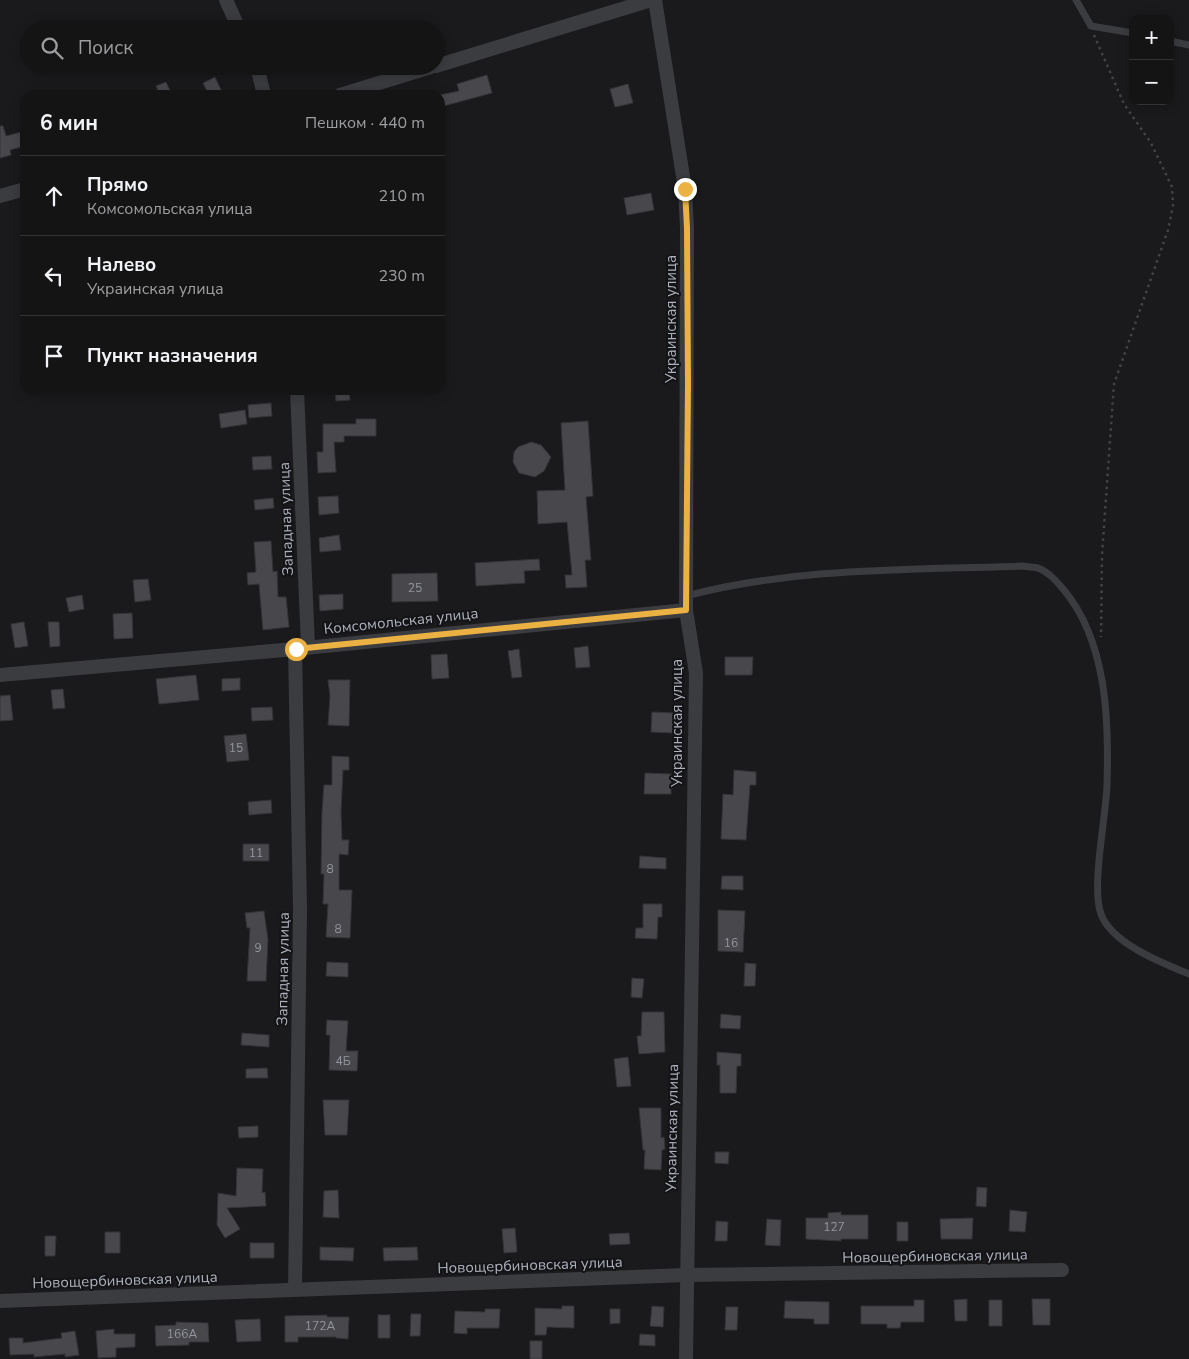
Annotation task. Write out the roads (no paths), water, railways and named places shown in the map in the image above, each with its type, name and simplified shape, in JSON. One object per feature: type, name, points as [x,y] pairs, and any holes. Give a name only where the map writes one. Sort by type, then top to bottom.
[{"type":"street","points":[[226,0],[235,20]]},
{"type":"street","points":[[445,63],[650,0]]},
{"type":"street","name":"Украинская улица","points":[[650,0],[685,189],[687,228],[686,603],[693,646],[696,682],[686,1359]]},
{"type":"street","points":[[259,75],[263,90]]},
{"type":"street","points":[[356,90],[406,75]]},
{"type":"street","points":[[0,196],[20,190]]},
{"type":"street","name":"Западная улица","points":[[295,1289],[302,648],[297,395]]},
{"type":"street","name":"Комсомольская улица","points":[[0,675],[302,648],[686,603]]},
{"type":"street","name":"Новощербиновская улица","points":[[0,1302],[295,1289],[686,1276],[1062,1270]]},
{"type":"lane","points":[[1076,0],[1091,26],[1129,32]]},
{"type":"lane","points":[[1174,42],[1189,45]]},
{"type":"lane","points":[[686,603],[727,585],[838,571],[1023,566],[1038,568],[1053,578],[1080,612],[1102,676],[1106,724],[1107,786],[1098,887],[1098,902],[1101,914],[1108,928],[1119,938],[1164,964],[1189,974]]}]
